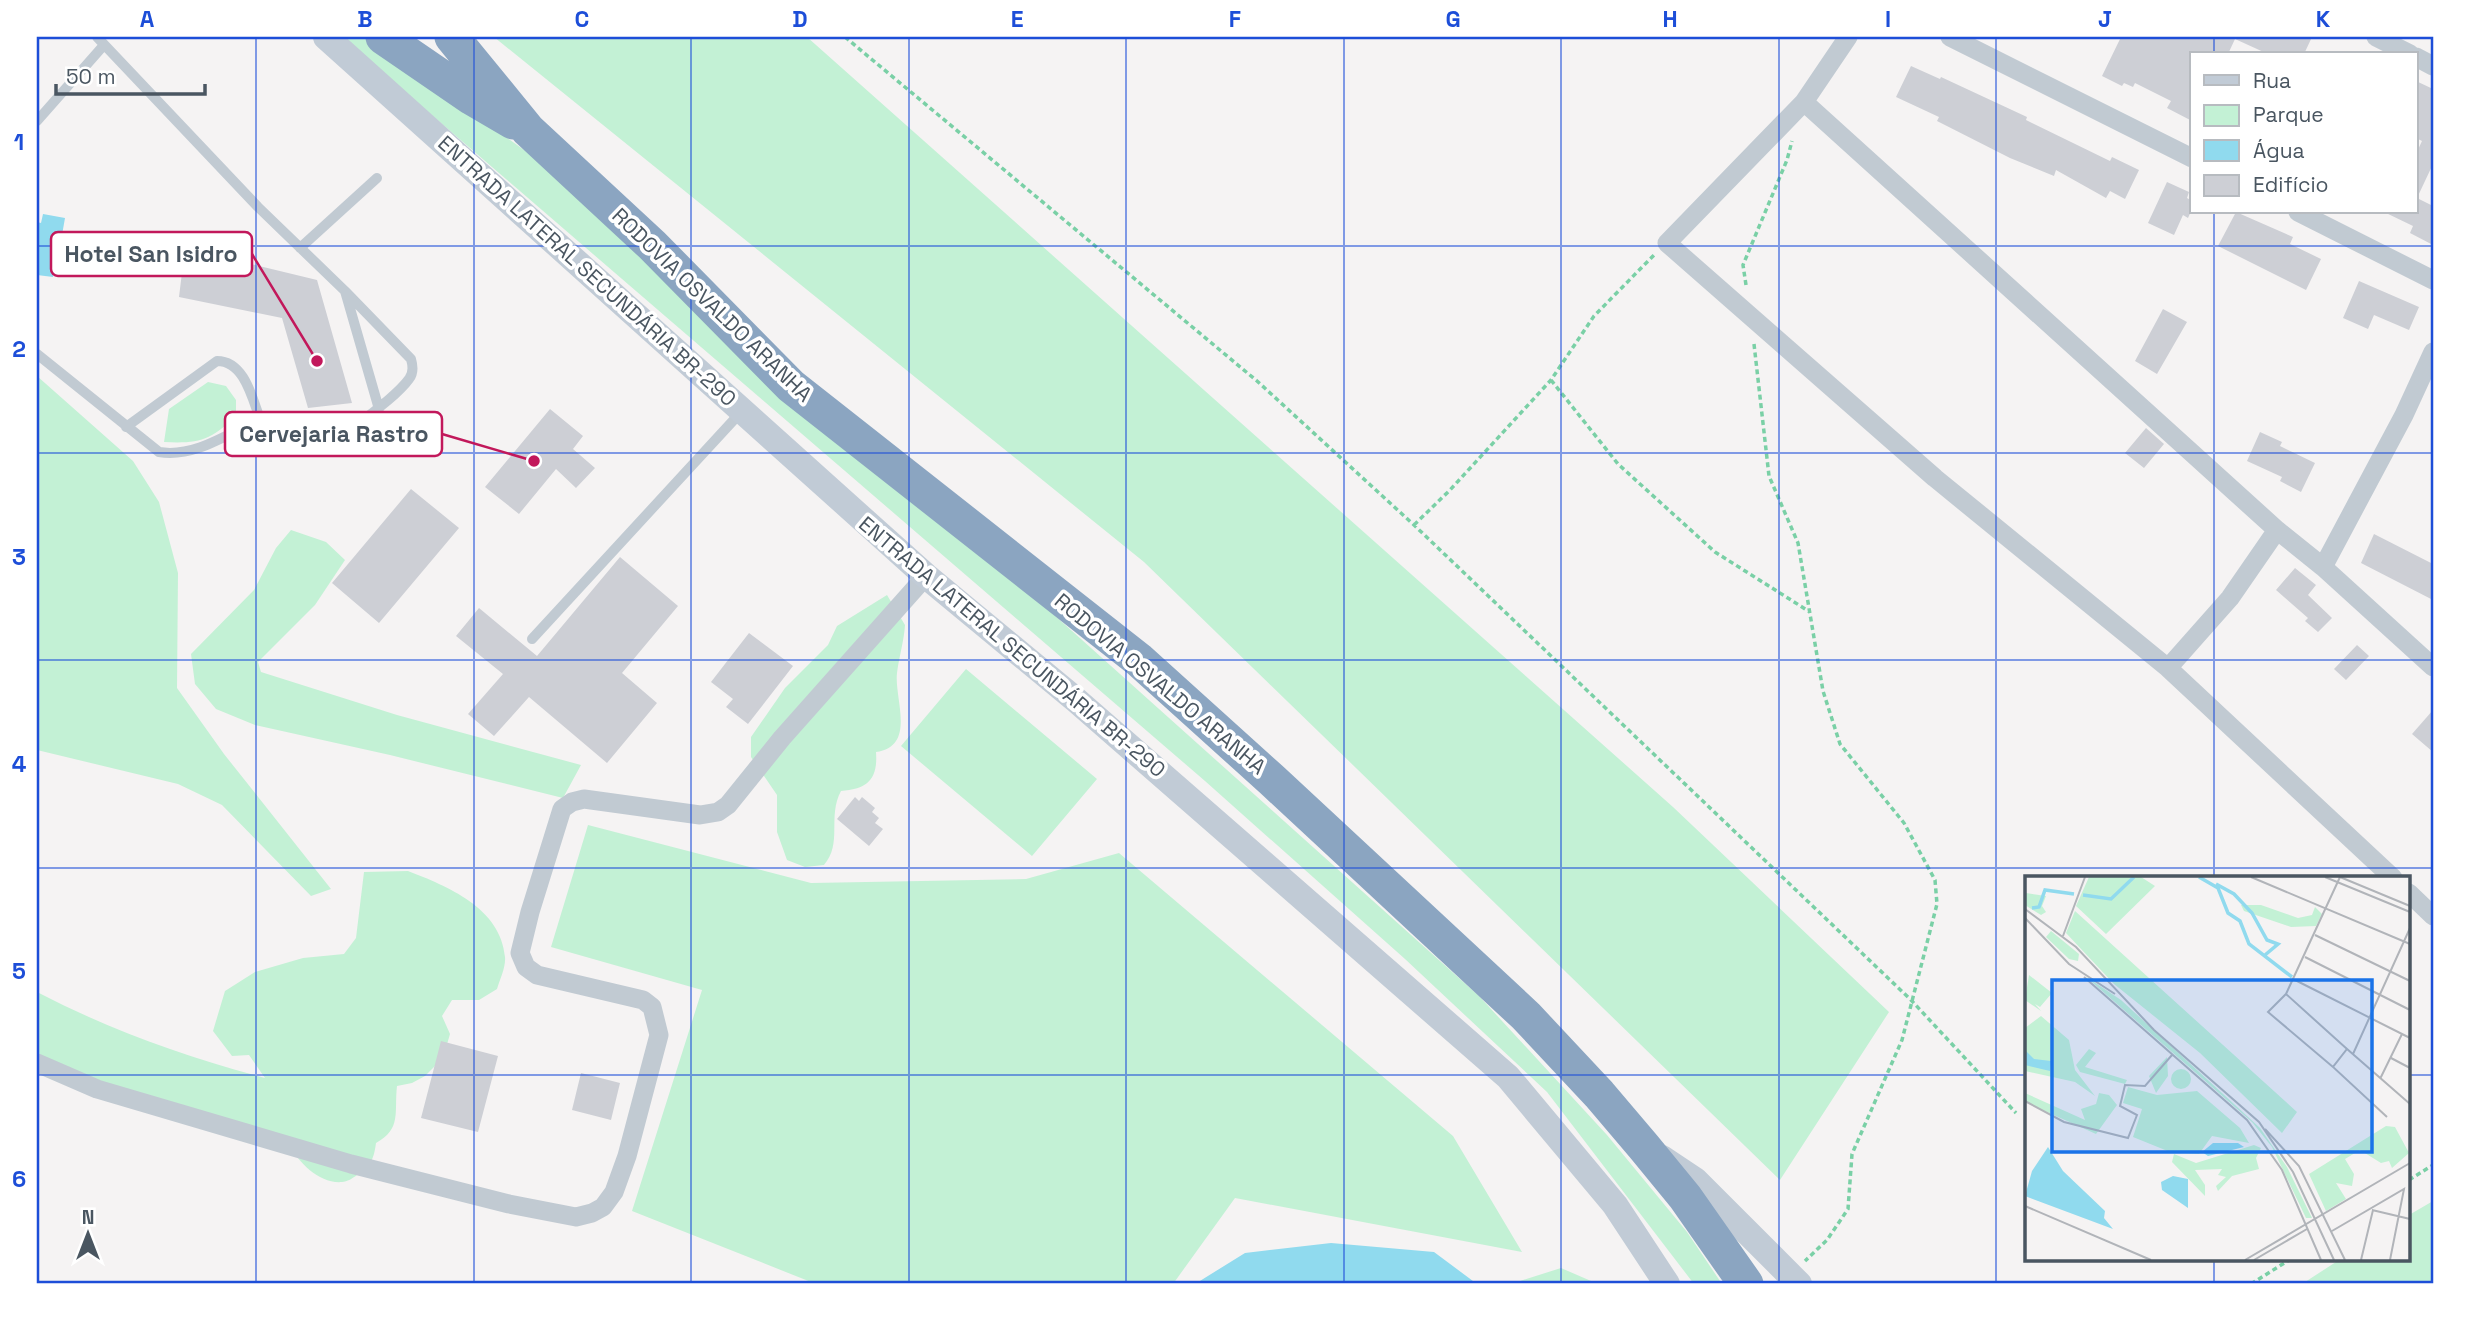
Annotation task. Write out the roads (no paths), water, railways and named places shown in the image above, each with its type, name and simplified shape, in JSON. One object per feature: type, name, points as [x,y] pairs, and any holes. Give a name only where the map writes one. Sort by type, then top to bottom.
[{"type":"highway","name":"RODOVIA OSVALDO ARANHA","points":[[383,37],[472,98],[528,130]]},
{"type":"highway","name":"RODOVIA OSVALDO ARANHA","points":[[452,37],[528,130],[652,245],[791,386],[1139,660],[1526,1016],[1644,1147],[1685,1197],[1746,1284]]},
{"type":"main road","name":"ENTRADA LATERAL SECUNDÁRIA BR-290","points":[[326,37],[926,576],[1076,700],[1508,1077],[1615,1205],[1667,1284]]},
{"type":"main road","points":[[1644,1147],[1695,1180],[1795,1279]]},
{"type":"street","points":[[1847,37],[1804,102],[1667,243],[1935,478],[2168,668],[2391,876]]},
{"type":"street","points":[[1950,37],[2190,157]]},
{"type":"street","points":[[2376,37],[2406,52]]},
{"type":"street","points":[[1804,102],[2277,530],[2323,567],[2433,667]]},
{"type":"street","points":[[2302,214],[2433,279]]},
{"type":"street","points":[[2323,567],[2404,415],[2433,352]]},
{"type":"street","points":[[2168,668],[2230,598],[2277,530]]},
{"type":"street","points":[[37,1063],[97,1089],[351,1164],[496,1201],[576,1217],[603,1207],[614,1192],[627,1156],[659,1035],[652,1007],[643,1000],[537,975],[526,967],[520,953],[562,809],[572,802],[584,799],[700,816],[718,813],[728,805],[782,738],[926,576]]},
{"type":"street","points":[[2410,894],[2433,916]]},
{"type":"lane","points":[[37,121],[100,41],[411,359],[411,378],[379,409],[314,450],[297,452],[285,447],[260,418],[250,391],[236,367],[228,361],[217,360],[126,427]]},
{"type":"lane","points":[[300,248],[377,178]]},
{"type":"lane","points":[[345,291],[379,409]]},
{"type":"lane","points":[[37,354],[159,452],[188,452],[260,418]]},
{"type":"lane","points":[[532,639],[742,411]]},
{"type":"water","points":[[43,214],[65,218],[62,235],[71,237],[67,262],[56,261],[53,277],[37,275],[37,222],[41,223]]},
{"type":"water","points":[[1331,1243],[1434,1252],[1477,1284],[1195,1284],[1245,1253]]},
{"type":"place","name":"Hotel San Isidro","points":[[317,361]]},
{"type":"place","name":"Cervejaria Rastro","points":[[534,461]]}]
